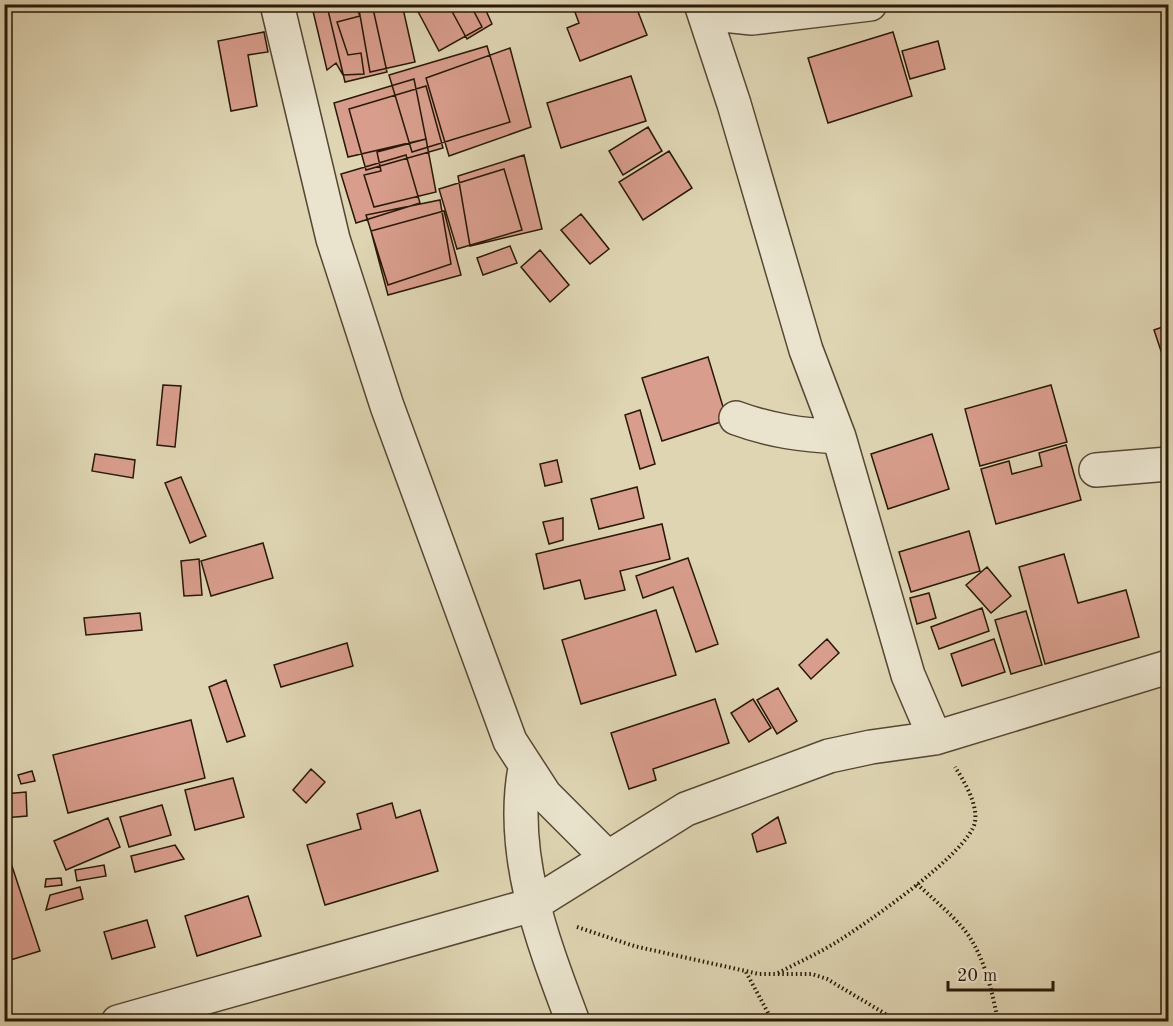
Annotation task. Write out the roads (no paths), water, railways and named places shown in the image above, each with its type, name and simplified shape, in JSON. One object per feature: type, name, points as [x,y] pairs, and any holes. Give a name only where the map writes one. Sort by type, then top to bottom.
[{"type":"street","points":[[277,4],[333,239],[387,406],[510,741],[525,768],[545,795],[607,857]]},
{"type":"street","points":[[870,4],[752,18],[703,9],[806,350],[839,437],[908,675],[935,738]]},
{"type":"street","points":[[736,418],[769,430],[839,437]]},
{"type":"street","points":[[1096,470],[1168,464]]},
{"type":"street","points":[[118,1022],[532,905],[686,809],[829,756],[871,747],[935,738],[1168,667]]},
{"type":"street","points":[[525,768],[520,797],[520,819],[532,905],[573,1022]]}]
